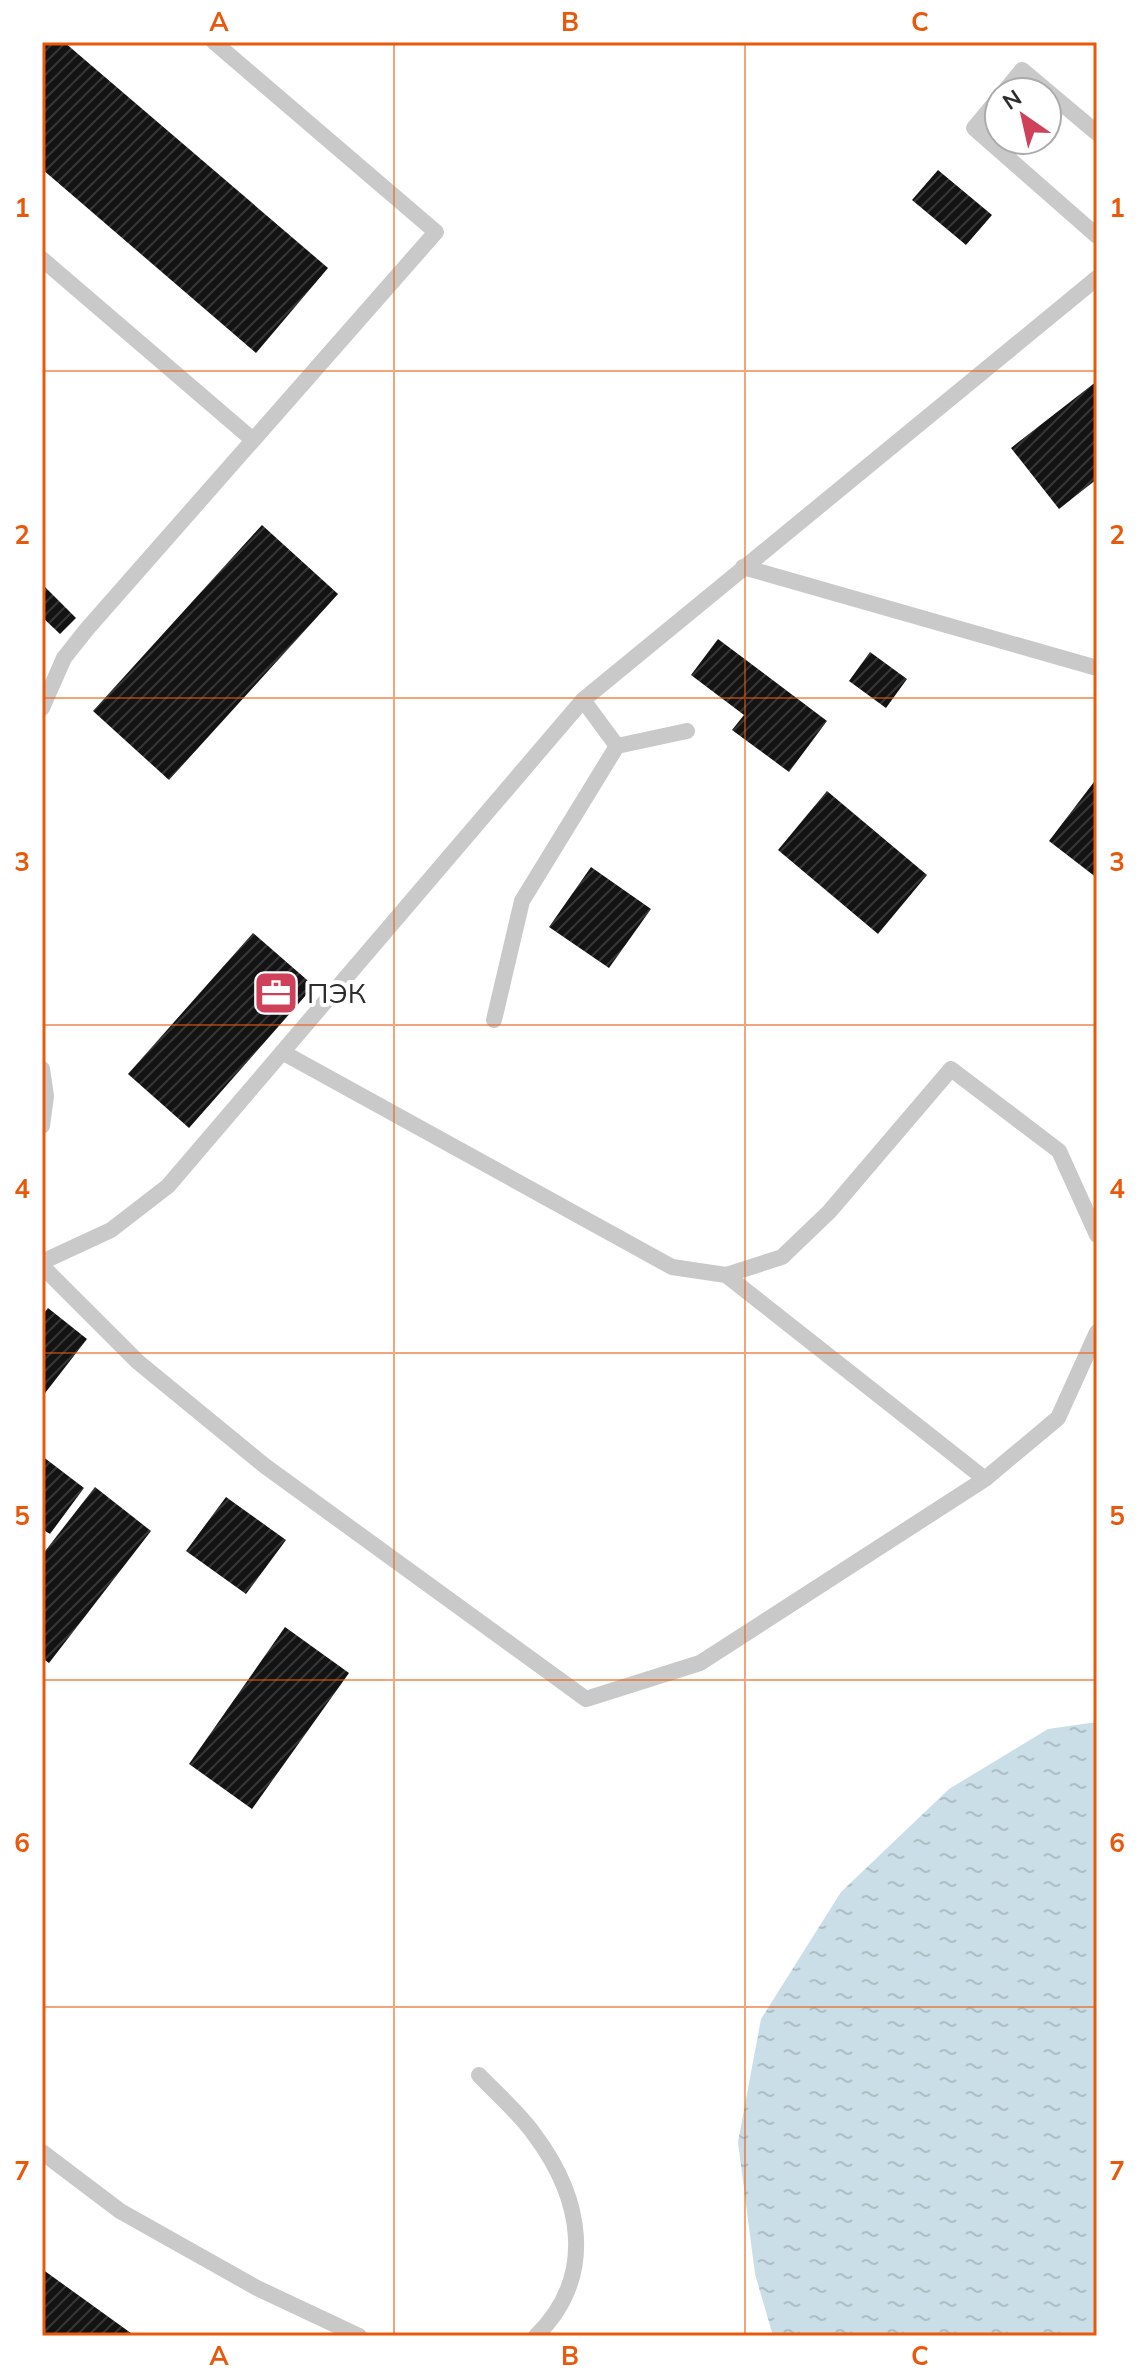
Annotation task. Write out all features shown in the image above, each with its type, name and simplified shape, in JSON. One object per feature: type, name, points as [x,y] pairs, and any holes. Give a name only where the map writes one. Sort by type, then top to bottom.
[{"type":"lane","points":[[42,708],[64,658],[436,232],[214,42]]},
{"type":"lane","points":[[1063,104],[1097,133]]},
{"type":"lane","points":[[983,117],[974,128],[983,135]]},
{"type":"lane","points":[[1008,156],[1053,193],[1097,236]]},
{"type":"lane","points":[[42,259],[253,440]]},
{"type":"lane","points":[[1097,278],[583,700],[168,1186],[111,1230],[42,1264],[138,1362],[265,1466],[586,1699],[700,1663],[985,1479],[1058,1418],[1097,1332]]},
{"type":"lane","points":[[743,567],[1097,668]]},
{"type":"lane","points":[[583,700],[617,746]]},
{"type":"lane","points":[[494,1020],[522,901],[617,746],[687,731]]},
{"type":"lane","points":[[282,1052],[672,1267],[726,1275],[782,1257],[829,1212],[951,1069],[1059,1151],[1097,1235]]},
{"type":"lane","points":[[42,1069],[46,1096],[42,1126]]},
{"type":"lane","points":[[726,1275],[985,1479]]},
{"type":"lane","points":[[479,2075],[534,2133],[562,2180],[578,2231],[574,2276],[555,2317],[536,2336]]},
{"type":"lane","points":[[42,2152],[120,2211],[257,2288],[359,2336]]},
{"type":"water","points":[[1097,1722],[1097,2336],[773,2336],[755,2274],[738,2142],[761,2019],[841,1892],[949,1789],[1048,1729]]},
{"type":"building","points":[[42,42],[64,42],[328,268],[256,353],[42,169]]},
{"type":"building","points":[[938,170],[992,215],[966,245],[912,200]]},
{"type":"building","points":[[1097,381],[1097,479],[1059,509],[1011,448]]},
{"type":"building","points":[[262,525],[338,594],[169,780],[93,711]]},
{"type":"building","points":[[45,587],[76,618],[60,634],[42,617]]},
{"type":"building","points":[[718,639],[827,721],[789,772],[732,730],[744,715],[691,675]]},
{"type":"building","points":[[870,652],[907,679],[886,708],[849,681]]},
{"type":"building","points":[[1097,778],[1097,878],[1049,841]]},
{"type":"building","points":[[827,791],[927,875],[878,934],[778,850]]},
{"type":"building","points":[[591,867],[651,909],[609,968],[549,927]]},
{"type":"building","points":[[253,933],[314,986],[189,1128],[128,1074]]},
{"type":"building","points":[[48,1308],[87,1339],[42,1397],[42,1315]]},
{"type":"building","points":[[42,1456],[84,1488],[50,1534],[42,1529]]},
{"type":"building","points":[[95,1487],[151,1531],[49,1663],[42,1658],[42,1555]]},
{"type":"building","points":[[226,1497],[286,1540],[246,1594],[186,1551]]},
{"type":"building","points":[[285,1627],[349,1673],[252,1809],[189,1764]]},
{"type":"building","points":[[42,2269],[135,2336],[42,2336]]},
{"type":"place","name":"ПЭК","points":[[276,993]]}]
